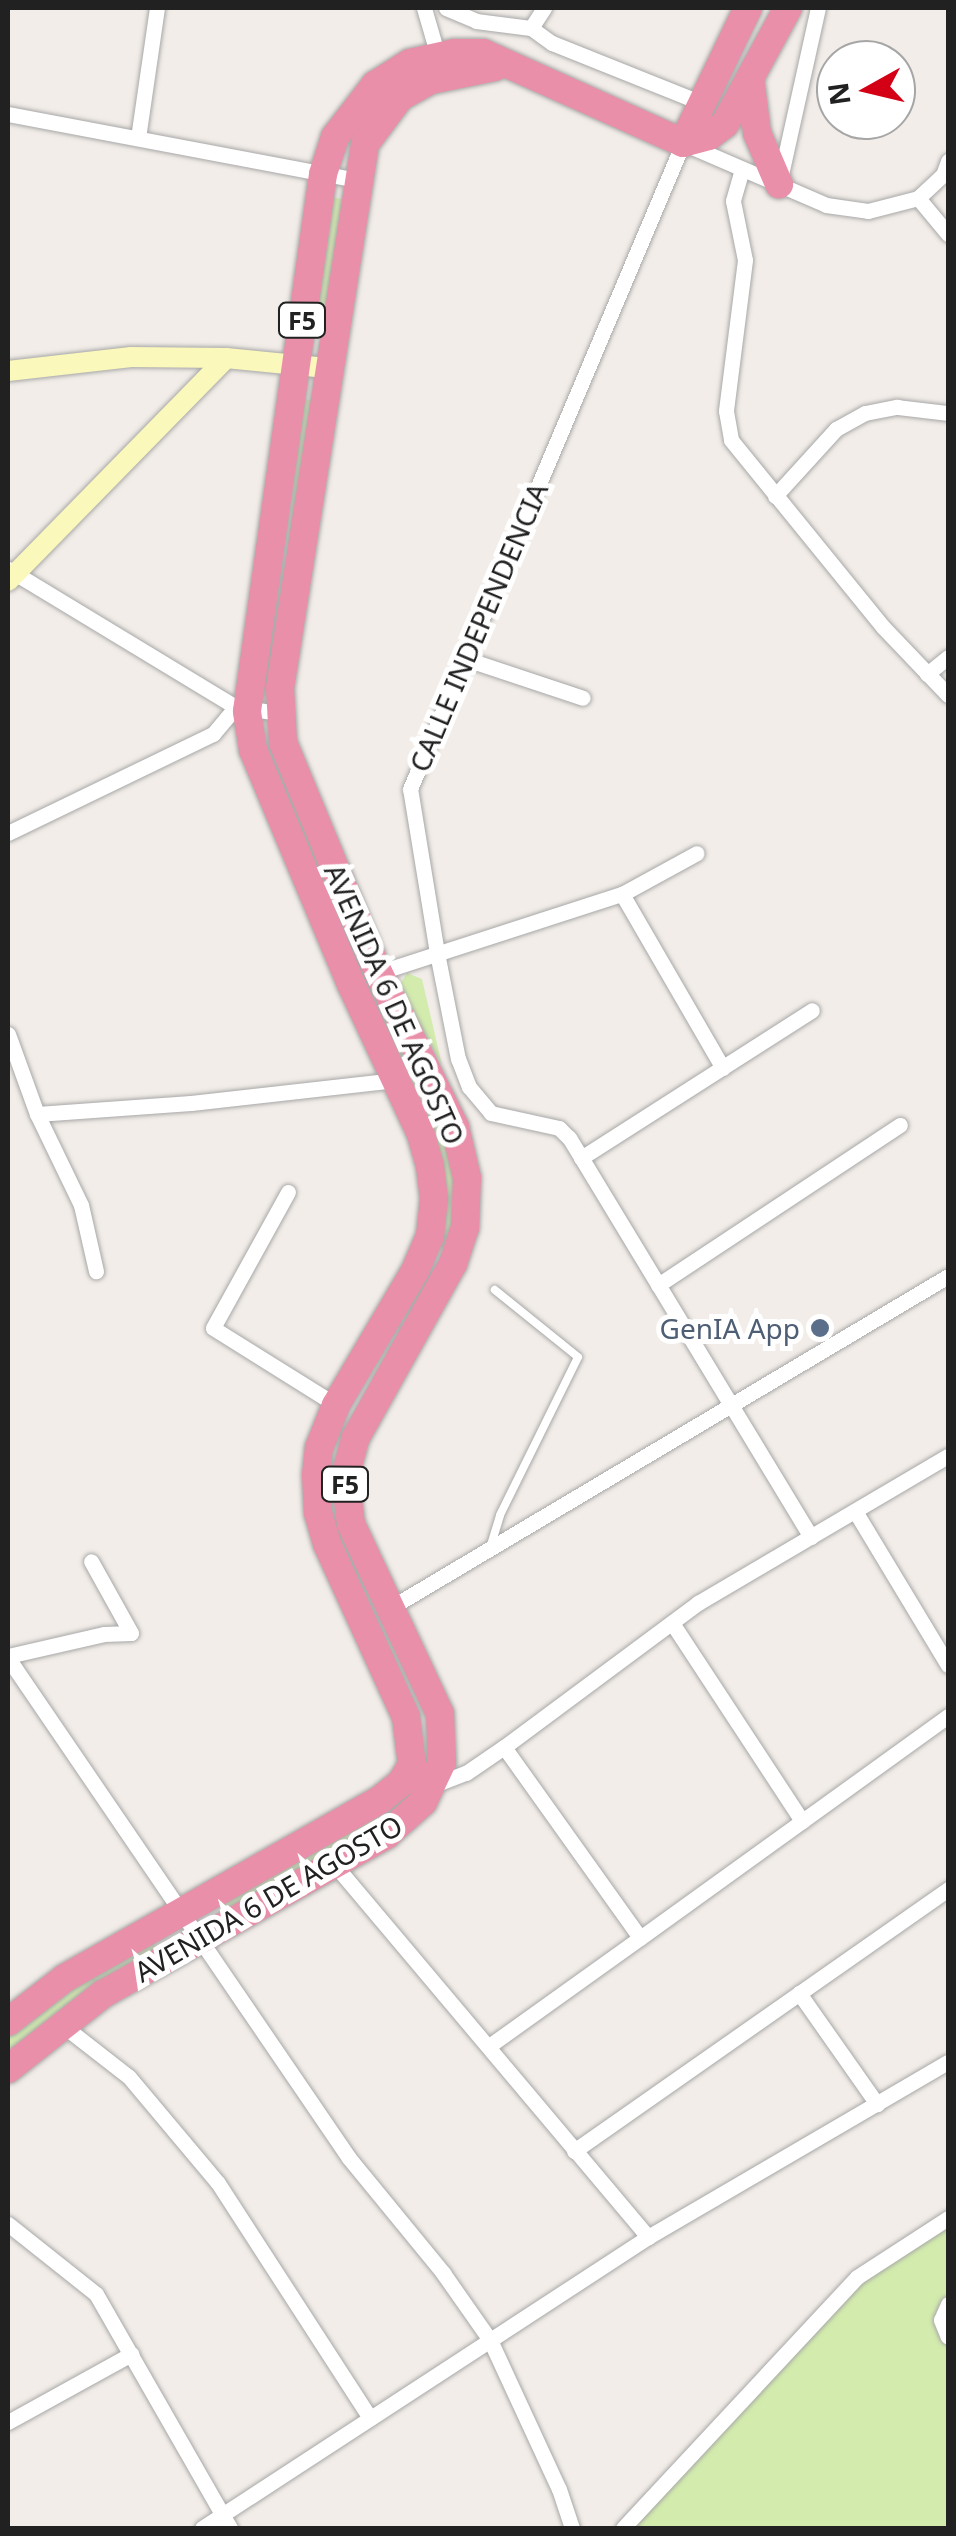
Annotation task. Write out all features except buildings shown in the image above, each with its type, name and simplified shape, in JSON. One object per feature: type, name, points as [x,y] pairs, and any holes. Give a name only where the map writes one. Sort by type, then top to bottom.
[{"type":"highway","points":[[683,143],[748,8]]},
{"type":"highway","points":[[683,143],[709,136],[725,124],[788,8]]},
{"type":"highway","name":"AVENIDA 6 DE AGOSTO","points":[[8,2022],[65,1978],[377,1802],[401,1783],[412,1754],[406,1717],[327,1544],[318,1513],[316,1476],[319,1448],[336,1405],[430,1236],[434,1199],[430,1166],[253,750],[241,709],[323,174],[335,137],[376,86],[410,63],[441,67],[508,65],[683,143]]},
{"type":"highway","name":"AVENIDA 6 DE AGOSTO","points":[[8,2069],[103,1994],[394,1829],[434,1785],[443,1750],[440,1714],[350,1524],[344,1476],[355,1439],[450,1271],[465,1228],[466,1178],[455,1127],[378,972],[283,743],[279,713],[356,180],[365,144],[380,118],[400,97],[441,67]]},
{"type":"highway","points":[[750,78],[756,133],[779,184]]},
{"type":"highway","points":[[421,1256],[450,1271]]},
{"type":"highway","points":[[316,1476],[344,1476]]},
{"type":"highway","points":[[412,1754],[434,1785]]},
{"type":"highway","points":[[377,1802],[394,1829]]},
{"type":"street","points":[[138,138],[157,8]]},
{"type":"street","points":[[424,8],[441,67]]},
{"type":"street","points":[[446,8],[476,21],[531,28],[552,43],[702,102]]},
{"type":"street","points":[[531,28],[544,8]]},
{"type":"street","points":[[779,184],[818,8]]},
{"type":"street","points":[[8,114],[356,180]]},
{"type":"street","points":[[683,143],[826,205],[868,211],[918,198],[943,175],[948,161]]},
{"type":"street","name":"CALLE INDEPENDENCIA","points":[[683,143],[410,789],[458,1059],[477,1100],[491,1113],[559,1128],[811,1537]]},
{"type":"street","points":[[742,168],[733,201],[744,260],[726,411],[732,440],[775,496],[948,695]]},
{"type":"street","points":[[918,198],[946,226]]},
{"type":"street","points":[[8,371],[132,357],[226,358],[328,368]]},
{"type":"street","points":[[226,358],[10,575],[241,709],[279,713]]},
{"type":"street","points":[[775,496],[836,429],[865,413],[897,406],[948,413]]},
{"type":"street","points":[[927,674],[948,657]]},
{"type":"street","points":[[463,658],[582,698]]},
{"type":"street","points":[[8,832],[212,734],[241,709]]},
{"type":"street","points":[[351,984],[622,894],[697,853]]},
{"type":"street","points":[[622,894],[723,1068]]},
{"type":"street","points":[[581,1158],[812,1010]]},
{"type":"street","points":[[8,1034],[37,1114],[81,1205],[96,1270]]},
{"type":"street","points":[[37,1114],[191,1103],[396,1080]]},
{"type":"street","points":[[658,1285],[900,1125]]},
{"type":"street","points":[[288,1192],[212,1328],[336,1405]]},
{"type":"street","points":[[390,1608],[733,1408],[948,1276]]},
{"type":"street","points":[[434,1785],[466,1773],[504,1748],[672,1623],[948,1456]]},
{"type":"street","points":[[855,1511],[948,1665]]},
{"type":"street","points":[[91,1561],[131,1633],[104,1634],[8,1657],[349,2158],[443,2273],[490,2340],[560,2489],[572,2528]]},
{"type":"street","points":[[672,1623],[802,1821]]},
{"type":"street","points":[[489,2046],[948,1716]]},
{"type":"street","points":[[504,1748],[640,1938]]},
{"type":"street","points":[[334,1864],[648,2237]]},
{"type":"street","points":[[574,2151],[948,1888]]},
{"type":"street","points":[[799,1993],[876,2104]]},
{"type":"street","points":[[61,2024],[128,2077],[218,2183],[370,2418]]},
{"type":"street","points":[[202,2528],[226,2521],[370,2418],[648,2237],[948,2062]]},
{"type":"street","points":[[624,2528],[857,2277],[948,2218]]},
{"type":"street","points":[[8,2224],[96,2294],[226,2521]]},
{"type":"street","points":[[948,2304],[941,2320],[948,2337]]},
{"type":"street","points":[[8,2422],[130,2354]]},
{"type":"lane","points":[[490,1550],[500,1515],[578,1357],[495,1290]]},
{"type":"green space","points":[[331,197],[343,199],[321,336],[309,334]]},
{"type":"green space","points":[[301,399],[313,400],[288,680],[277,679]]},
{"type":"green space","points":[[407,973],[422,979],[442,1065],[398,987]]},
{"type":"green space","points":[[383,1006],[446,1134],[457,1197],[448,1250],[439,1246],[375,1011]]},
{"type":"green space","points":[[373,1815],[379,1826],[224,1912],[218,1901]]},
{"type":"green space","points":[[151,1940],[158,1950],[12,2050],[8,2036],[32,2015]]},
{"type":"green space","points":[[948,2218],[948,2528],[623,2528],[857,2277]]},
{"type":"place","name":"GenIA App","points":[[820,1328]]}]
